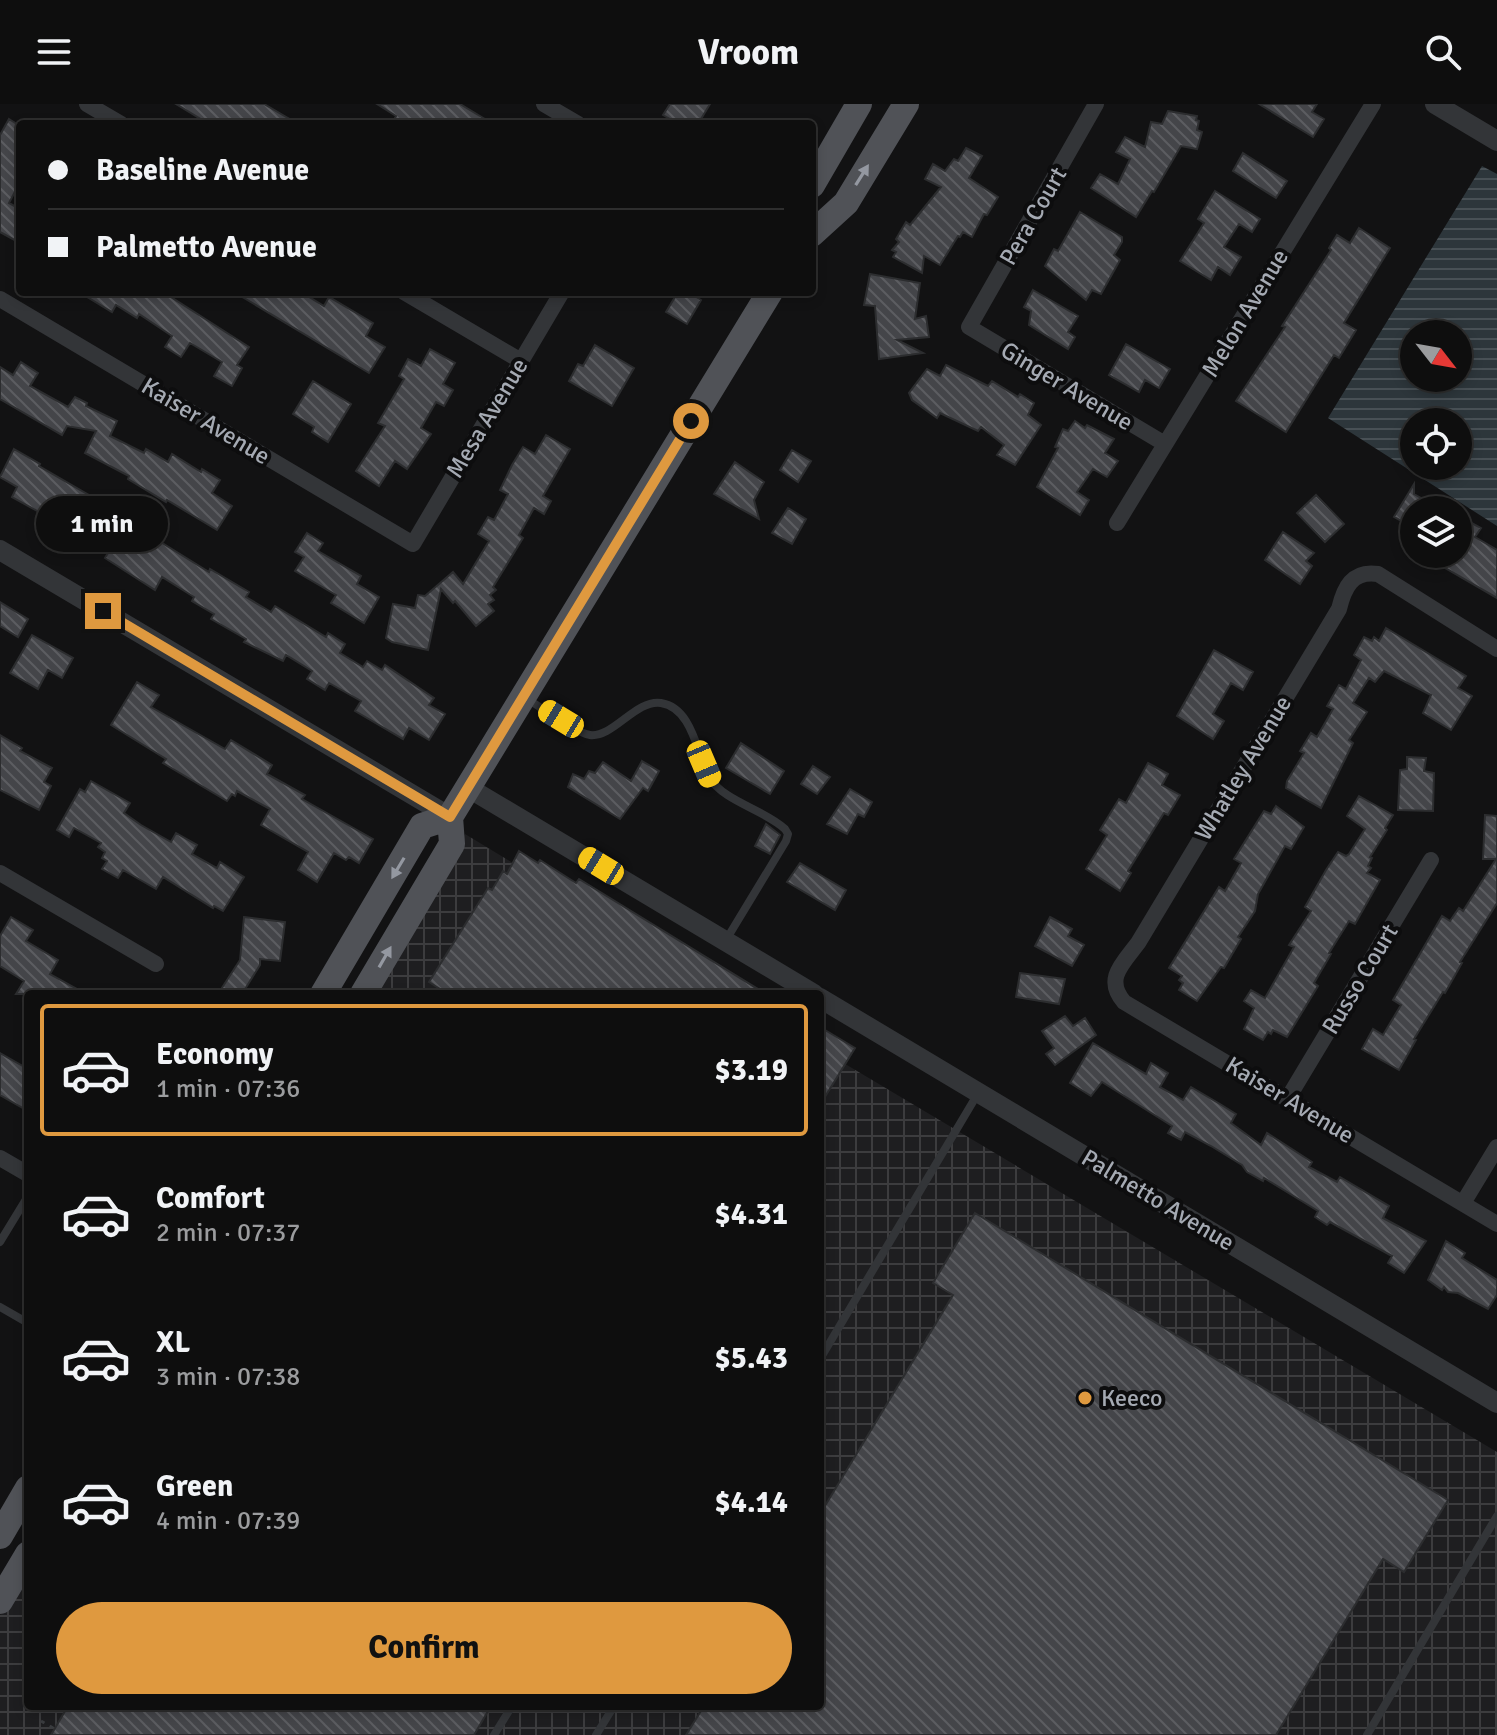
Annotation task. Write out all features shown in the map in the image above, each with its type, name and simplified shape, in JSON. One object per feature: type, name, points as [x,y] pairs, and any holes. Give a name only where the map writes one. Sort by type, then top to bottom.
[{"type":"main road","points":[[816,178],[859,104]]},
{"type":"main road","points":[[816,230],[846,203],[906,104]]},
{"type":"main road","points":[[365,990],[452,844],[450,817],[467,787],[768,296]]},
{"type":"main road","points":[[325,990],[422,826],[450,817]]},
{"type":"main road","points":[[0,1536],[24,1495]]},
{"type":"main road","points":[[0,1601],[24,1567]]},
{"type":"street","points":[[87,104],[114,120]]},
{"type":"street","points":[[544,104],[571,120]]},
{"type":"street","name":"Pera Court","points":[[969,327],[1096,104]]},
{"type":"street","name":"Melon Avenue","points":[[1117,523],[1373,104]]},
{"type":"street","points":[[1435,104],[1497,141]]},
{"type":"street","points":[[411,296],[521,361]]},
{"type":"street","name":"Mesa Avenue","points":[[413,544],[560,296]]},
{"type":"street","name":"Kaiser Avenue","points":[[0,299],[413,544]]},
{"type":"street","name":"Ginger Avenue","points":[[969,327],[1165,444]]},
{"type":"street","points":[[0,550],[450,817]]},
{"type":"street","name":"Whatley Avenue","points":[[1125,960],[1339,609],[1342,594],[1350,581],[1358,575],[1378,574],[1497,649]]},
{"type":"street","points":[[467,787],[807,990]]},
{"type":"street","name":"Russo Court","points":[[1288,1098],[1431,860]]},
{"type":"street","points":[[0,873],[156,964]]},
{"type":"street","name":"Kaiser Avenue","points":[[1125,960],[1116,971],[1114,983],[1117,995],[1124,1002],[1497,1224]]},
{"type":"street","name":"Palmetto Avenue","points":[[824,1000],[1497,1403]]},
{"type":"street","points":[[1463,1203],[1497,1147]]},
{"type":"street","points":[[0,1158],[24,1172]]},
{"type":"lane","points":[[523,696],[590,735],[603,733],[646,706],[660,702],[672,707],[682,716],[711,780],[720,790],[785,829],[788,834],[786,841],[726,940]]},
{"type":"lane","points":[[824,1352],[978,1092]]},
{"type":"lane","points":[[0,1242],[24,1203]]},
{"type":"lane","points":[[0,1307],[24,1321]]},
{"type":"lane","points":[[1367,1735],[1497,1516]]},
{"type":"lane","points":[[494,1735],[510,1710]]},
{"type":"lane","points":[[596,1735],[612,1710]]},
{"type":"path","points":[[41,1721],[53,1728]]},
{"type":"shaded area","points":[[1482,166],[1497,174],[1497,526],[1472,510],[1472,496],[1450,496],[1425,480],[1472,480],[1472,408],[1400,408],[1400,464],[1328,418]]},
{"type":"shaded area","points":[[465,834],[722,990],[372,990]]},
{"type":"shaded area","name":"Keeco","points":[[824,1051],[1497,1452],[1497,1735],[0,1735],[0,1615],[24,1575],[24,1710],[824,1710]]},
{"type":"building","points":[[176,104],[264,104],[291,120],[202,120]]},
{"type":"building","points":[[377,104],[460,104],[486,120],[394,120],[396,116]]},
{"type":"building","points":[[670,104],[710,104],[700,120],[672,120],[663,115]]},
{"type":"building","points":[[1259,104],[1317,104],[1312,112],[1324,119],[1313,137]]},
{"type":"building","points":[[1168,111],[1197,116],[1197,130],[1202,132],[1197,149],[1181,146],[1136,217],[1091,188],[1100,174],[1118,184],[1130,159],[1116,152],[1125,137],[1145,147],[1151,122],[1162,124]]},
{"type":"building","points":[[9,119],[16,123],[16,190],[9,203],[16,207],[16,241],[0,232],[0,135]]},
{"type":"building","points":[[966,148],[982,156],[969,178],[998,197],[987,215],[984,214],[972,237],[963,232],[958,236],[940,265],[924,256],[922,273],[893,257],[896,252],[892,250],[899,242],[896,239],[906,222],[910,225],[941,187],[925,179],[933,164],[945,171],[954,159],[958,161]]},
{"type":"building","points":[[1243,153],[1287,181],[1276,198],[1233,171]]},
{"type":"building","points":[[1215,191],[1260,219],[1252,232],[1239,224],[1224,247],[1241,257],[1230,275],[1218,267],[1211,280],[1180,261],[1204,223],[1198,219]]},
{"type":"building","points":[[1080,212],[1122,237],[1114,255],[1120,260],[1101,294],[1092,290],[1086,300],[1045,266],[1054,249],[1058,251]]},
{"type":"building","points":[[1359,228],[1390,248],[1344,323],[1356,330],[1339,358],[1334,355],[1286,432],[1236,401],[1285,327],[1282,326],[1331,250],[1329,248],[1337,235],[1350,243]]},
{"type":"building","points":[[870,274],[920,283],[915,319],[926,316],[929,337],[897,340],[923,353],[879,359],[875,306],[864,305]]},
{"type":"building","points":[[1033,290],[1078,316],[1068,332],[1075,337],[1068,349],[1029,325],[1031,311],[1024,307]]},
{"type":"building","points":[[86,296],[169,296],[249,347],[237,365],[242,368],[232,386],[214,376],[222,362],[190,343],[181,357],[165,347],[172,336],[139,314],[137,318],[116,305],[112,312]]},
{"type":"building","points":[[241,296],[308,296],[324,306],[329,297],[373,323],[366,336],[385,347],[369,373]]},
{"type":"building","points":[[676,296],[694,296],[701,300],[687,324],[666,312]]},
{"type":"building","points":[[1126,344],[1170,369],[1159,388],[1145,380],[1139,392],[1109,375]]},
{"type":"building","points":[[595,345],[634,368],[612,406],[569,381],[578,364],[583,366]]},
{"type":"building","points":[[430,349],[455,363],[443,384],[453,390],[444,406],[436,402],[421,428],[431,434],[407,469],[395,461],[379,486],[356,471],[385,426],[378,423],[404,379],[399,376],[408,359],[421,366]]},
{"type":"building","points":[[21,362],[38,373],[30,386],[68,407],[75,397],[117,421],[110,436],[144,453],[146,449],[168,462],[172,454],[220,480],[212,493],[232,506],[217,530],[85,453],[96,431],[67,426],[62,435],[0,399],[0,367],[13,375]]},
{"type":"building","points":[[946,365],[988,386],[992,381],[1034,403],[1028,415],[1041,425],[1015,465],[997,455],[1004,445],[981,427],[978,431],[940,413],[937,418],[912,400],[909,393],[927,369],[940,376]]},
{"type":"building","points":[[313,381],[351,404],[328,442],[312,432],[314,427],[293,414]]},
{"type":"building","points":[[1075,421],[1114,439],[1105,453],[1118,461],[1107,477],[1093,469],[1077,492],[1089,500],[1080,515],[1037,487],[1058,448],[1055,447],[1063,429],[1068,431]]},
{"type":"building","points":[[546,435],[570,449],[543,496],[551,501],[544,514],[534,508],[519,535],[523,538],[493,587],[496,590],[490,595],[494,600],[488,604],[494,611],[476,626],[441,589],[428,650],[386,638],[393,604],[415,608],[418,595],[425,596],[453,572],[463,584],[489,541],[478,534],[488,517],[494,520],[508,494],[500,490],[512,465],[523,447],[535,454]]},
{"type":"building","points":[[14,449],[115,510],[117,506],[134,515],[130,523],[209,572],[210,569],[249,592],[246,597],[271,612],[275,606],[326,637],[328,633],[345,644],[340,653],[363,667],[367,661],[382,670],[385,665],[434,698],[429,705],[445,714],[429,740],[409,728],[403,739],[355,711],[361,701],[329,683],[325,690],[307,679],[312,671],[286,655],[283,661],[244,642],[246,639],[211,619],[214,614],[192,601],[194,597],[162,577],[155,590],[105,558],[114,543],[85,526],[82,532],[59,519],[54,528],[36,517],[39,512],[12,497],[17,487],[0,477]]},
{"type":"building","points":[[792,450],[811,461],[798,482],[780,470]]},
{"type":"building","points":[[735,462],[764,482],[754,500],[759,519],[714,494]]},
{"type":"building","points":[[1414,484],[1414,494],[1418,496],[1407,496]]},
{"type":"building","points":[[1316,495],[1344,524],[1325,542],[1297,513]]},
{"type":"building","points":[[788,508],[806,519],[792,544],[772,533]]},
{"type":"building","points":[[1472,523],[1481,528],[1475,537],[1497,550],[1497,598],[1445,568],[1472,568]]},
{"type":"building","points":[[1283,532],[1314,553],[1306,561],[1312,566],[1300,584],[1265,560]]},
{"type":"building","points":[[307,533],[323,543],[318,551],[361,576],[357,584],[379,597],[364,623],[331,603],[336,595],[295,571],[304,557],[295,552]]},
{"type":"building","points":[[0,602],[28,619],[18,637],[0,626]]},
{"type":"building","points":[[1386,628],[1466,676],[1458,688],[1472,696],[1451,730],[1423,713],[1431,695],[1384,671],[1375,682],[1369,678],[1353,703],[1367,712],[1349,740],[1353,743],[1321,808],[1286,788],[1287,781],[1304,753],[1300,751],[1311,733],[1317,737],[1333,709],[1327,706],[1339,685],[1346,689],[1361,660],[1354,655],[1364,637],[1372,641],[1374,637],[1379,641]]},
{"type":"building","points":[[32,635],[73,658],[62,678],[48,670],[38,689],[10,673]]},
{"type":"building","points":[[1214,650],[1253,672],[1243,690],[1231,683],[1213,714],[1224,721],[1213,739],[1177,716]]},
{"type":"building","points":[[137,682],[159,695],[151,707],[225,749],[231,740],[272,765],[267,774],[305,795],[302,799],[373,839],[359,863],[334,853],[317,882],[298,870],[308,852],[261,825],[270,809],[237,791],[227,801],[163,763],[166,759],[111,725]]},
{"type":"building","points":[[0,735],[22,748],[20,751],[52,768],[44,782],[51,786],[39,810],[0,790]]},
{"type":"building","points":[[741,743],[784,771],[770,794],[726,768]]},
{"type":"building","points":[[1407,757],[1426,758],[1424,771],[1434,773],[1433,811],[1398,810],[1400,770],[1407,769]]},
{"type":"building","points":[[642,761],[659,771],[648,791],[643,788],[620,819],[568,787],[573,774],[584,779],[589,771],[595,773],[603,762],[631,781]]},
{"type":"building","points":[[1148,763],[1168,774],[1162,785],[1180,795],[1168,815],[1164,813],[1128,871],[1131,873],[1120,891],[1086,869],[1107,835],[1100,830],[1119,799],[1126,803]]},
{"type":"building","points":[[813,766],[830,777],[817,794],[801,784]]},
{"type":"building","points":[[91,781],[130,803],[124,813],[141,825],[171,842],[176,833],[197,845],[192,854],[217,868],[220,862],[244,877],[223,911],[163,877],[156,889],[123,870],[118,878],[102,869],[107,861],[102,858],[105,852],[98,847],[101,843],[74,828],[69,837],[57,830],[80,789],[85,792]]},
{"type":"building","points":[[850,789],[872,802],[864,817],[858,814],[847,834],[827,824]]},
{"type":"building","points":[[1359,796],[1393,815],[1368,866],[1371,868],[1367,873],[1380,880],[1355,924],[1349,921],[1329,953],[1314,983],[1318,986],[1287,1037],[1273,1030],[1263,1040],[1244,1029],[1254,1008],[1244,1001],[1251,990],[1265,998],[1294,947],[1289,945],[1311,911],[1305,907],[1326,870],[1338,852],[1346,856],[1349,854],[1365,829],[1347,816]]},
{"type":"building","points":[[1276,806],[1304,827],[1291,849],[1285,846],[1258,894],[1255,911],[1238,937],[1241,939],[1224,968],[1221,967],[1197,1001],[1179,990],[1183,983],[1179,980],[1182,976],[1169,968],[1219,887],[1225,891],[1241,863],[1234,859],[1264,811],[1271,814]]},
{"type":"building","points":[[1485,815],[1497,816],[1497,903],[1460,962],[1445,993],[1414,1039],[1399,1070],[1362,1049],[1373,1029],[1383,1035],[1401,1005],[1393,1000],[1442,916],[1450,921],[1459,908],[1463,911],[1496,859],[1483,859]]},
{"type":"building","points":[[766,824],[780,835],[770,854],[755,846]]},
{"type":"building","points":[[519,851],[538,863],[540,860],[576,883],[579,879],[759,990],[442,990],[429,982],[488,888],[492,890],[503,871],[507,874]]},
{"type":"building","points":[[800,863],[846,890],[835,910],[787,882]]},
{"type":"building","points":[[11,917],[33,930],[26,941],[58,960],[50,974],[79,990],[24,990],[24,994],[16,994],[24,981],[0,966],[0,936]]},
{"type":"building","points":[[244,917],[285,922],[280,961],[260,959],[260,965],[244,990],[221,990],[240,960]]},
{"type":"building","points":[[1050,917],[1072,929],[1068,936],[1084,945],[1072,966],[1035,946]]},
{"type":"building","points":[[1020,973],[1065,979],[1059,1004],[1016,997]]},
{"type":"building","points":[[1065,1016],[1073,1026],[1085,1018],[1096,1035],[1055,1065],[1046,1054],[1054,1048],[1042,1031]]},
{"type":"building","points":[[824,1029],[855,1048],[824,1098]]},
{"type":"building","points":[[1093,1043],[1146,1074],[1151,1063],[1168,1073],[1160,1087],[1183,1100],[1191,1087],[1236,1114],[1231,1123],[1261,1145],[1267,1133],[1312,1162],[1309,1167],[1337,1182],[1340,1177],[1389,1206],[1383,1218],[1426,1241],[1404,1273],[1388,1263],[1392,1256],[1330,1222],[1327,1225],[1315,1217],[1318,1211],[1264,1178],[1263,1181],[1247,1172],[1242,1165],[1211,1146],[1185,1132],[1181,1140],[1168,1133],[1172,1126],[1102,1082],[1091,1096],[1070,1083]]},
{"type":"building","points":[[0,1053],[24,1067],[24,1109],[0,1095]]},
{"type":"building","name":"Keeco","points":[[975,1213],[1448,1500],[1404,1572],[1383,1559],[1276,1735],[686,1735],[702,1710],[824,1710],[824,1507],[953,1295],[933,1283]]},
{"type":"building","points":[[1446,1241],[1465,1253],[1462,1258],[1497,1280],[1497,1295],[1488,1309],[1458,1293],[1448,1292],[1444,1287],[1442,1290],[1428,1280]]},
{"type":"building","points":[[66,1710],[489,1710],[474,1735],[51,1735]]},
{"type":"place","name":"Keeco","points":[[1085,1398]]},
{"type":"route","points":[[103,611],[450,817],[691,421]]}]
